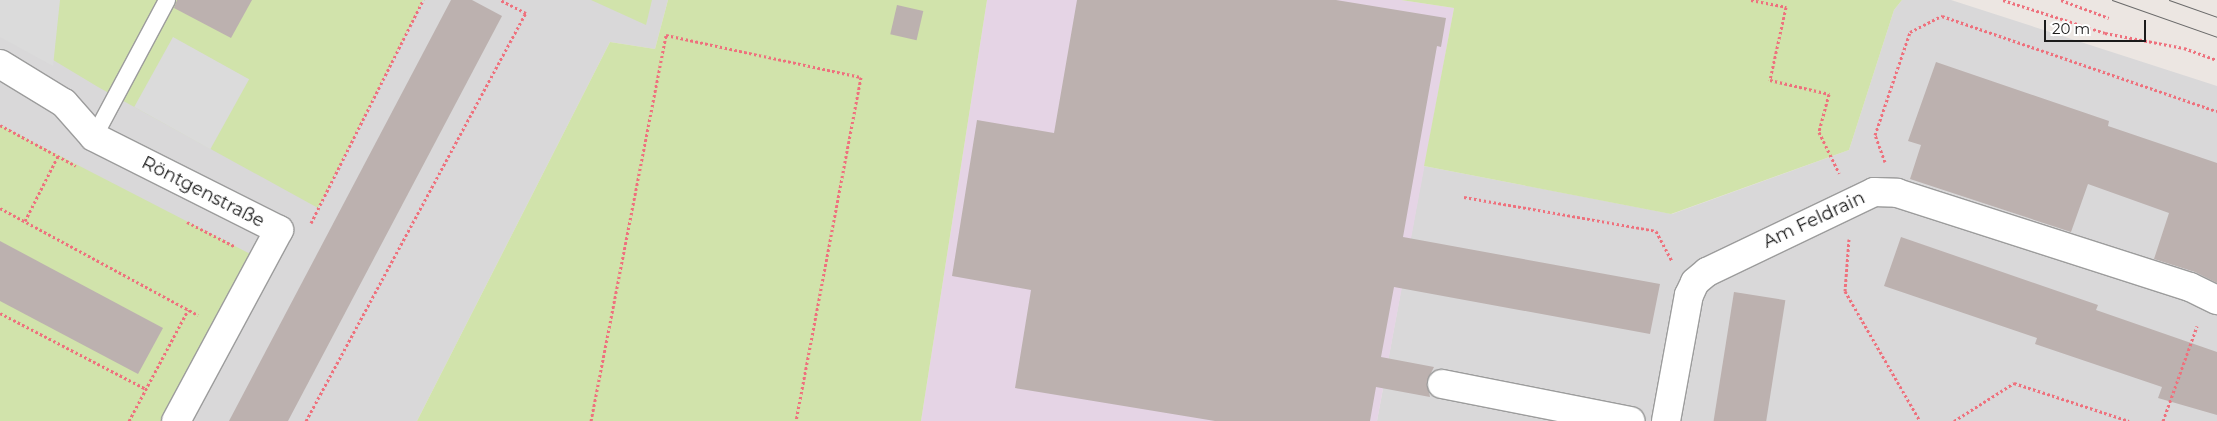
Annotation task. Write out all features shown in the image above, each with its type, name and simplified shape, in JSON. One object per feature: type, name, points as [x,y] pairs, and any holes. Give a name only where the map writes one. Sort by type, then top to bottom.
[{"type":"street","name":"Röntgenstraße","points":[[0,64],[64,103],[94,136],[279,230],[176,421]]},
{"type":"street","name":"Am Feldrain","points":[[1666,421],[1689,295],[1696,282],[1707,272],[1874,192],[1897,193],[2190,288],[2217,300]]},
{"type":"street","points":[[1442,384],[1630,421]]},
{"type":"lane","points":[[94,136],[167,0]]},
{"type":"path","points":[[309,226],[423,0]]},
{"type":"path","points":[[306,421],[526,13],[500,0]]},
{"type":"path","points":[[1751,0],[1786,7],[1770,80],[1829,94],[1819,132],[1853,201],[1844,291],[1920,421]]},
{"type":"path","points":[[2003,0],[2105,33],[2184,48],[2217,60]]},
{"type":"path","points":[[2061,0],[2109,18]]},
{"type":"path","points":[[1897,193],[1875,135],[1910,32],[1942,16],[2217,111]]},
{"type":"path","points":[[591,421],[666,35],[861,77],[796,421]]},
{"type":"path","points":[[24,221],[58,156]]},
{"type":"path","points":[[1464,197],[1656,230],[1689,295]]},
{"type":"path","points":[[0,208],[225,330]]},
{"type":"path","points":[[2163,421],[2199,321],[2217,300]]},
{"type":"path","points":[[129,421],[188,310]]},
{"type":"path","points":[[0,313],[146,389]]},
{"type":"path","points":[[1954,421],[2014,383],[2129,421]]},
{"type":"shaded area","points":[[0,0],[668,0],[655,49],[610,42],[417,421],[0,421]]},
{"type":"shaded area","points":[[0,0],[60,0],[53,66],[0,37]]},
{"type":"shaded area","points":[[987,0],[1401,0],[1454,8],[1377,421],[921,421]]},
{"type":"shaded area","points":[[1902,0],[1951,0],[2217,86],[2217,421],[1377,421],[1424,166],[1672,214],[1849,150],[1894,10]]},
{"type":"shaded area","points":[[173,37],[249,79],[210,149],[134,107]]},
{"type":"green space","points":[[0,0],[423,0],[318,208],[98,87],[0,28]]},
{"type":"green space","points":[[591,0],[652,0],[646,25]]},
{"type":"green space","points":[[668,0],[987,0],[921,421],[417,421],[610,42],[655,49]]},
{"type":"green space","points":[[1401,0],[1902,0],[1894,10],[1849,150],[1671,214],[1424,166],[1454,8]]},
{"type":"green space","points":[[0,125],[262,260],[176,421],[0,421]]},
{"type":"building","points":[[177,0],[252,0],[231,38],[174,8]]},
{"type":"building","points":[[451,0],[472,0],[502,16],[288,421],[229,421]]},
{"type":"building","points":[[1077,0],[1336,0],[1446,18],[1441,47],[1437,46],[1403,237],[1660,284],[1650,334],[1394,287],[1381,357],[1434,367],[1427,381],[1430,397],[1376,387],[1370,421],[1215,421],[1015,388],[1031,290],[952,276],[977,120],[1054,133]]},
{"type":"building","points":[[897,5],[923,11],[917,40],[890,34]]},
{"type":"building","points":[[1936,62],[2109,121],[2108,126],[2217,163],[2217,283],[2195,272],[2154,259],[2169,213],[2088,184],[2071,232],[1910,179],[1921,145],[1908,141]]},
{"type":"building","points":[[1901,237],[2098,305],[2096,310],[2217,352],[2217,415],[2158,398],[2162,387],[2035,344],[2037,338],[1884,286]]},
{"type":"building","points":[[0,241],[163,328],[138,374],[0,301]]},
{"type":"building","points":[[1734,292],[1785,300],[1766,421],[1714,421]]},
{"type":"tram line","points":[[2112,0],[2217,37]]},
{"type":"tram line","points":[[2169,0],[2217,17]]}]
